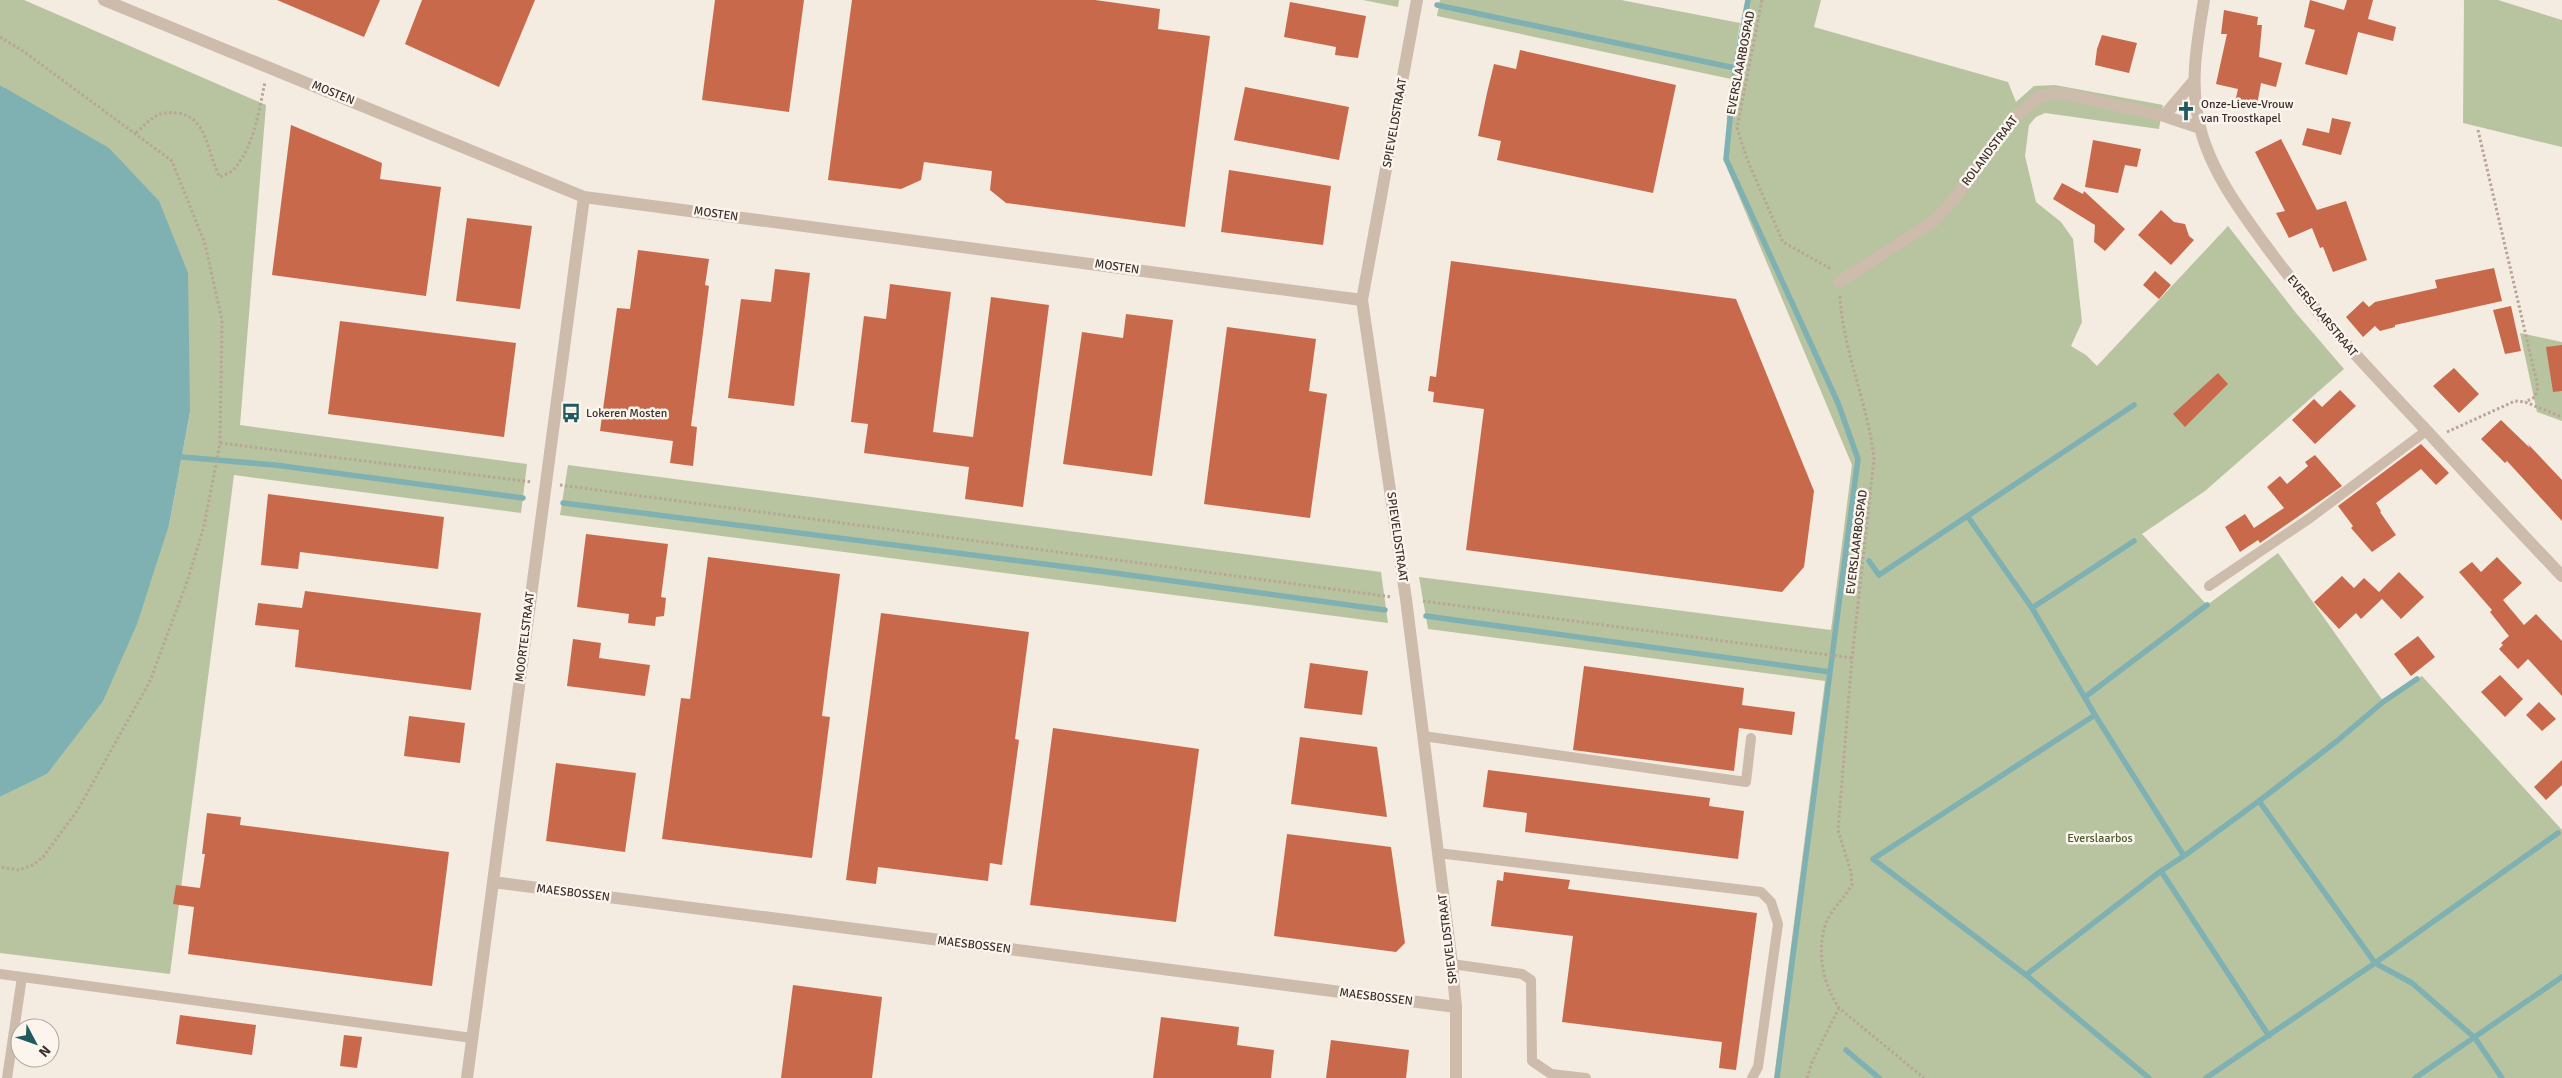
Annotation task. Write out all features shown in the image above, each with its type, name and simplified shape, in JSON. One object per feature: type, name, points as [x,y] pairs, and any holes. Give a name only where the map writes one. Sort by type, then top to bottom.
[{"type":"street","name":"MOSTEN","points":[[104,0],[584,197],[1362,300]]},
{"type":"street","name":"SPIEVELDSTRAAT","points":[[1417,0],[1362,300],[1406,599],[1452,964],[1456,1007],[1456,1078]]},
{"type":"street","name":"EVERSLAARSTRAAT","points":[[2204,0],[2195,55],[2193,82],[2200,128],[2212,158],[2230,193],[2249,223],[2284,270],[2361,362],[2562,576]]},
{"type":"street","points":[[2164,116],[2193,82]]},
{"type":"street","name":"ROLANDSTRAAT","points":[[1839,282],[1934,221],[1951,203],[2014,117],[2040,96],[2061,93],[2164,116],[2200,128]]},
{"type":"street","name":"MOORTELSTRAAT","points":[[467,1078],[584,197]]},
{"type":"street","name":"MAESBOSSEN","points":[[493,882],[1456,1007]]},
{"type":"lane","points":[[2209,586],[2429,434]]},
{"type":"lane","points":[[1423,736],[1746,782],[1750,738]]},
{"type":"lane","points":[[1438,853],[1761,892],[1771,902],[1778,924],[1758,1067],[1752,1078]]},
{"type":"lane","points":[[1452,964],[1522,974],[1531,980],[1532,1061],[1551,1074],[1586,1078]]},
{"type":"lane","points":[[0,974],[472,1038]]},
{"type":"lane","points":[[7,1078],[22,977]]},
{"type":"path","name":"EVERSLAARBOSPAD","points":[[1762,0],[1737,128],[1747,159],[1783,242],[1836,272],[1839,282],[1842,322],[1870,427],[1874,459],[1852,658],[1838,830],[1851,872],[1852,885],[1826,922],[1822,945],[1823,970],[1829,993],[1839,1008],[1924,1078]]},
{"type":"path","points":[[0,37],[23,51],[136,133],[172,162],[205,244],[222,320],[220,443],[216,475],[204,526],[173,621],[150,680],[120,737],[77,811],[44,856],[33,865],[19,870],[0,867]]},
{"type":"path","points":[[136,133],[153,115],[166,112],[187,115],[200,126],[220,177],[233,170],[247,147],[258,115],[267,67]]},
{"type":"path","points":[[2478,130],[2538,387],[2536,397],[2525,402]]},
{"type":"path","points":[[2429,434],[2506,404],[2516,402],[2525,402],[2562,417]]},
{"type":"path","points":[[220,443],[545,483],[1852,658]]},
{"type":"path","points":[[1806,1078],[1839,1008]]},
{"type":"green space","points":[[0,0],[24,0],[266,105],[240,425],[527,464],[521,513],[234,475],[170,974],[0,953],[0,797],[47,774],[169,525],[190,412],[4,87],[0,85]]},
{"type":"green space","points":[[1363,0],[1399,0],[1398,7]]},
{"type":"green space","name":"Everslaarbos","points":[[1440,0],[1621,0],[1740,23],[1731,78],[1748,0],[1821,0],[1814,27],[2008,82],[2016,102],[2034,86],[2055,85],[2163,105],[2159,129],[2045,113],[2036,117],[2029,125],[2025,156],[2036,202],[2061,222],[2073,239],[2082,322],[2071,346],[2086,355],[2097,366],[2228,226],[2296,313],[2344,369],[2205,491],[2142,534],[2207,605],[2278,553],[2383,701],[2422,676],[2562,830],[2562,1078],[1774,1078],[1825,681],[1428,629],[1419,577],[1831,630],[1852,465],[1727,168],[1727,98],[1731,79],[1437,16]]},
{"type":"green space","points":[[2464,0],[2498,0],[2562,20],[2562,147],[2463,123]]},
{"type":"green space","points":[[2520,333],[2562,342],[2562,421],[2537,412]]},
{"type":"green space","points":[[568,465],[1381,572],[1388,623],[560,515]]},
{"type":"water","points":[[0,85],[109,148],[159,201],[188,273],[190,412],[169,525],[137,624],[103,701],[47,774],[0,797]]},
{"type":"building","points":[[277,0],[380,0],[364,37]]},
{"type":"building","points":[[422,0],[535,0],[499,87],[405,44]]},
{"type":"building","points":[[715,0],[804,0],[789,112],[702,100]]},
{"type":"building","points":[[852,0],[1095,0],[1160,9],[1158,29],[1210,36],[1185,227],[1006,203],[990,190],[992,171],[924,162],[921,180],[901,189],[828,180]]},
{"type":"building","points":[[2310,0],[2344,10],[2347,0],[2373,0],[2368,19],[2396,27],[2393,41],[2358,32],[2347,75],[2305,64],[2315,30],[2304,27]]},
{"type":"building","points":[[1290,2],[1366,16],[1358,58],[1335,55],[1336,47],[1284,37]]},
{"type":"building","points":[[2224,10],[2258,17],[2257,25],[2262,25],[2259,57],[2282,63],[2276,87],[2261,83],[2257,105],[2235,102],[2238,89],[2216,84],[2227,34],[2221,34]]},
{"type":"building","points":[[2102,35],[2137,43],[2129,73],[2095,65],[2097,49]]},
{"type":"building","points":[[1520,50],[1676,85],[1653,193],[1497,160],[1501,141],[1478,136],[1494,64],[1516,69]]},
{"type":"building","points":[[1245,87],[1349,107],[1339,160],[1234,140]]},
{"type":"building","points":[[2332,118],[2351,122],[2341,155],[2302,145],[2307,128],[2329,133]]},
{"type":"building","points":[[291,125],[382,163],[380,179],[441,187],[426,296],[272,275]]},
{"type":"building","points":[[2281,139],[2317,210],[2346,201],[2367,260],[2333,272],[2323,247],[2320,248],[2312,228],[2289,238],[2276,213],[2285,211],[2255,152]]},
{"type":"building","points":[[2093,140],[2141,149],[2137,167],[2125,165],[2118,193],[2085,187]]},
{"type":"building","points":[[1229,170],[1331,186],[1323,245],[1221,232]]},
{"type":"building","points":[[2062,183],[2083,194],[2084,191],[2125,229],[2105,251],[2094,242],[2095,225],[2053,199]]},
{"type":"building","points":[[2161,210],[2174,222],[2185,224],[2189,236],[2194,240],[2171,265],[2138,235]]},
{"type":"building","points":[[467,218],[532,226],[520,309],[456,301]]},
{"type":"building","points":[[638,250],[709,259],[705,285],[709,286],[691,426],[697,427],[693,466],[670,463],[673,441],[600,431],[617,308],[630,309]]},
{"type":"building","points":[[1451,261],[1736,299],[1814,491],[1804,567],[1782,592],[1466,550],[1484,409],[1433,402],[1434,392],[1428,391],[1430,376],[1436,377]]},
{"type":"building","points":[[2494,268],[2502,301],[2395,325],[2395,327],[2380,331],[2375,326],[2363,337],[2346,317],[2363,301],[2369,307],[2375,302],[2437,288],[2435,280]]},
{"type":"building","points":[[775,269],[810,273],[794,406],[728,398],[741,299],[771,302]]},
{"type":"building","points":[[2155,271],[2171,285],[2159,299],[2143,285]]},
{"type":"building","points":[[890,284],[951,292],[933,432],[973,437],[991,297],[1049,305],[1023,507],[965,499],[969,467],[864,453],[868,424],[851,422],[864,316],[886,319]]},
{"type":"building","points":[[2511,306],[2521,351],[2505,354],[2493,310]]},
{"type":"building","points":[[1126,314],[1173,320],[1152,476],[1063,464],[1082,332],[1123,338]]},
{"type":"building","points":[[340,321],[516,343],[504,437],[328,414]]},
{"type":"building","points":[[1227,327],[1316,339],[1309,391],[1327,394],[1310,518],[1204,504]]},
{"type":"building","points":[[2562,345],[2562,391],[2553,392],[2546,347]]},
{"type":"building","points":[[2454,368],[2479,394],[2459,413],[2433,386]]},
{"type":"building","points":[[2218,373],[2228,384],[2185,427],[2173,414]]},
{"type":"building","points":[[2340,390],[2356,406],[2315,444],[2292,420],[2314,399],[2322,407]]},
{"type":"building","points":[[2501,420],[2530,448],[2528,444],[2562,480],[2562,521],[2507,461],[2505,463],[2481,439]]},
{"type":"building","points":[[2421,444],[2449,473],[2436,485],[2421,469],[2376,503],[2396,535],[2372,552],[2351,528],[2353,526],[2338,506]]},
{"type":"building","points":[[2315,455],[2342,486],[2260,543],[2258,540],[2240,552],[2225,527],[2245,514],[2254,528],[2284,508],[2267,487],[2280,476],[2287,484],[2308,466],[2305,462]]},
{"type":"building","points":[[268,494],[444,517],[438,569],[300,552],[298,569],[261,565]]},
{"type":"building","points":[[586,534],[668,544],[661,597],[666,598],[664,616],[656,617],[655,626],[628,623],[629,614],[577,607]]},
{"type":"building","points":[[708,557],[840,574],[822,716],[830,717],[812,858],[662,839],[681,698],[690,699]]},
{"type":"building","points":[[2497,557],[2522,583],[2503,600],[2524,625],[2536,614],[2562,641],[2562,696],[2528,659],[2518,669],[2499,649],[2503,645],[2501,643],[2509,636],[2490,612],[2492,610],[2459,572],[2472,562],[2481,572]]},
{"type":"building","points":[[2399,572],[2424,597],[2401,619],[2382,599],[2361,619],[2356,613],[2339,629],[2314,602],[2342,576],[2354,588],[2364,578],[2379,592]]},
{"type":"building","points":[[305,591],[481,613],[471,690],[295,667],[299,630],[255,625],[258,603],[302,608]]},
{"type":"building","points":[[881,613],[1029,632],[1015,739],[1019,740],[1002,865],[990,863],[988,881],[878,867],[876,884],[846,880]]},
{"type":"building","points":[[2418,636],[2435,657],[2411,676],[2394,654]]},
{"type":"building","points":[[573,639],[601,643],[599,658],[650,665],[645,696],[567,686]]},
{"type":"building","points":[[1310,663],[1368,671],[1362,715],[1304,708]]},
{"type":"building","points":[[1584,666],[1744,688],[1742,705],[1795,712],[1792,735],[1739,728],[1734,771],[1573,750]]},
{"type":"building","points":[[2500,675],[2523,699],[2505,717],[2481,692]]},
{"type":"building","points":[[2539,702],[2556,719],[2542,731],[2526,715]]},
{"type":"building","points":[[409,716],[465,723],[460,763],[404,756]]},
{"type":"building","points":[[1053,728],[1199,749],[1176,922],[1030,905]]},
{"type":"building","points":[[1300,737],[1377,747],[1387,817],[1291,804]]},
{"type":"building","points":[[2562,760],[2562,785],[2546,800],[2534,787]]},
{"type":"building","points":[[556,763],[636,773],[625,852],[546,841]]},
{"type":"building","points":[[1488,770],[1710,798],[1709,806],[1744,811],[1738,859],[1525,832],[1527,813],[1483,807]]},
{"type":"building","points":[[207,813],[241,817],[240,825],[449,852],[432,986],[188,954],[194,907],[173,904],[176,885],[200,888],[205,854],[202,854]]},
{"type":"building","points":[[1287,834],[1391,847],[1405,943],[1396,952],[1274,936]]},
{"type":"building","points":[[1504,872],[1570,880],[1568,889],[1757,913],[1736,1070],[1719,1068],[1722,1042],[1562,1022],[1573,936],[1491,926],[1497,880],[1503,881]]},
{"type":"building","points":[[793,985],[882,997],[872,1078],[781,1078]]},
{"type":"building","points":[[180,1015],[256,1025],[252,1055],[176,1044]]},
{"type":"building","points":[[1161,1017],[1239,1027],[1237,1045],[1274,1050],[1271,1078],[1153,1078]]},
{"type":"building","points":[[344,1035],[362,1037],[357,1068],[340,1066]]},
{"type":"building","points":[[1331,1040],[1409,1050],[1406,1078],[1326,1078]]},
{"type":"waterway","points":[[1735,68],[1748,0]]},
{"type":"waterway","points":[[1437,5],[1735,68],[1726,159],[1838,403],[1858,459],[1830,672]]},
{"type":"waterway","points":[[1869,561],[1879,575],[2134,405]]},
{"type":"waterway","points":[[182,457],[275,465],[523,498]]},
{"type":"waterway","points":[[563,503],[1107,572],[1385,610]]},
{"type":"waterway","points":[[1968,517],[2032,608],[2095,715],[2184,856],[2259,801],[2375,963],[2412,983],[2475,1038],[2502,1078]]},
{"type":"waterway","points":[[2032,608],[2134,541]]},
{"type":"waterway","points":[[2085,697],[2207,605]]},
{"type":"waterway","points":[[1426,616],[1830,672],[1777,1078]]},
{"type":"waterway","points":[[2259,801],[2337,741],[2383,702],[2417,679]]},
{"type":"waterway","points":[[2095,715],[1873,859],[2026,975],[2149,1078]]},
{"type":"waterway","points":[[2206,1078],[2375,963],[2558,833]]},
{"type":"waterway","points":[[2026,975],[2161,871],[2184,856]]},
{"type":"waterway","points":[[2161,871],[2269,1036]]},
{"type":"waterway","points":[[2415,1078],[2562,977]]},
{"type":"waterway","points":[[1846,1050],[1879,1078]]},
{"type":"place","name":"Onze-Lieve-Vrouw van Troostkapel","points":[[2186,111]]},
{"type":"place","name":"Lokeren Mosten","points":[[571,413]]}]
